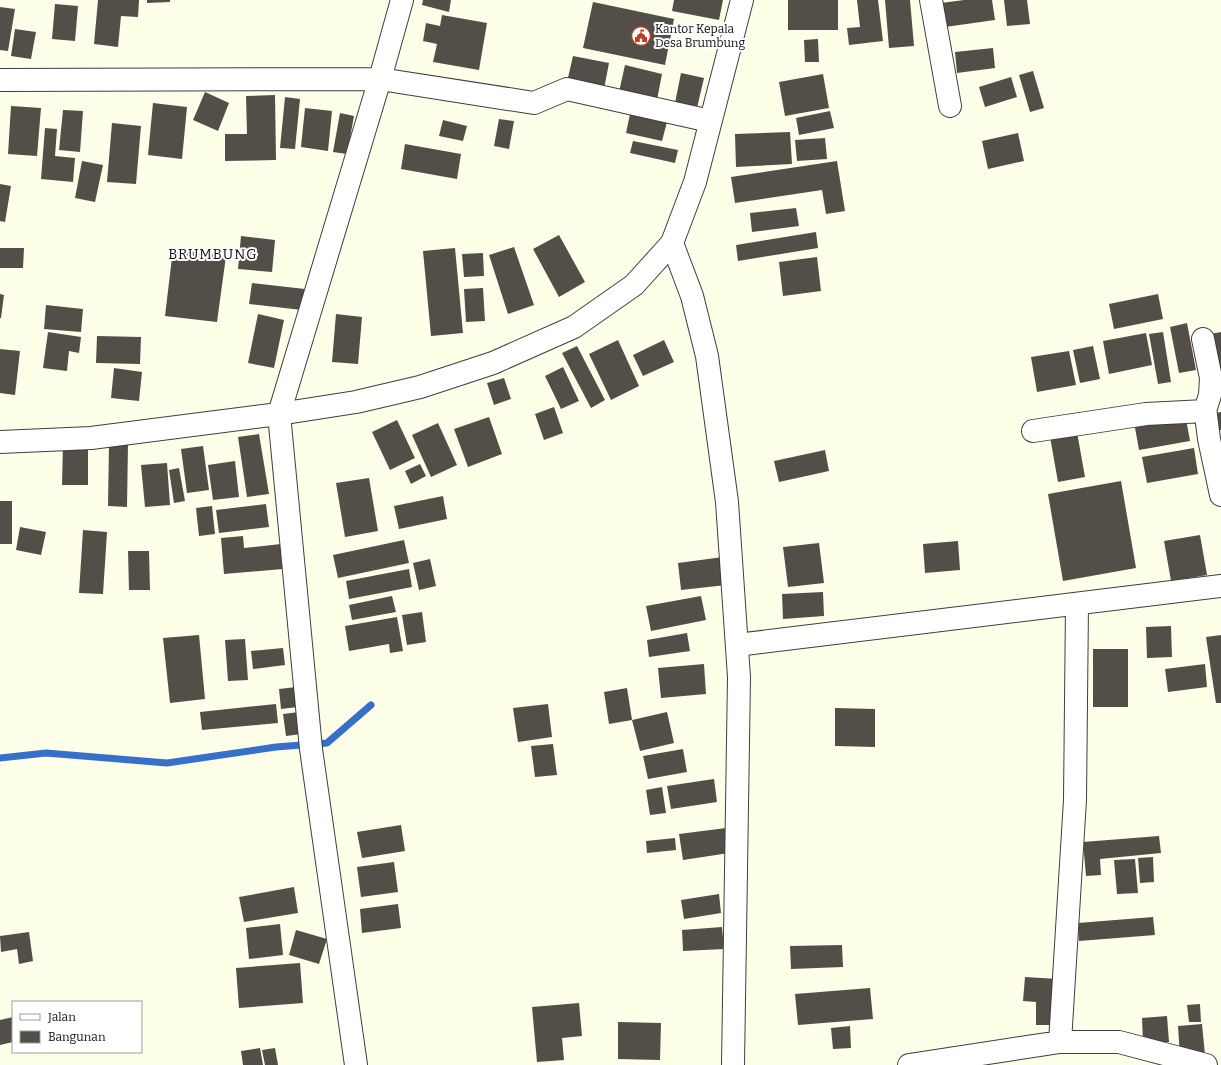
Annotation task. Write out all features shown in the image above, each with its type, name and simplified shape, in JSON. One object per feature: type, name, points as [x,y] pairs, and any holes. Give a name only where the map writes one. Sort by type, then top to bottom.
[{"type":"street","points":[[356,1065],[311,744],[279,414],[380,79],[402,0]]},
{"type":"street","points":[[0,442],[91,438],[279,414],[356,402],[420,387],[493,363],[574,327],[634,285],[672,243],[695,182],[742,0]]},
{"type":"street","points":[[931,0],[950,106]]},
{"type":"street","points":[[0,80],[380,79],[534,103],[566,89],[710,121]]},
{"type":"street","points":[[672,243],[692,296],[707,356],[727,502],[739,677],[733,1065]]},
{"type":"street","points":[[1203,339],[1211,378],[1210,395],[1206,411],[1209,440],[1221,495]]},
{"type":"street","points":[[1033,430],[1146,414],[1206,411]]},
{"type":"street","points":[[737,645],[1221,586]]},
{"type":"street","points":[[1060,1042],[1076,800],[1077,604]]},
{"type":"street","points":[[909,1065],[1060,1042],[1119,1042],[1206,1065]]},
{"type":"building","points":[[98,0],[139,0],[138,17],[121,16],[118,47],[94,44]]},
{"type":"building","points":[[147,0],[170,0],[170,2],[147,3]]},
{"type":"building","points":[[423,0],[451,0],[449,12],[422,5]]},
{"type":"building","points":[[674,0],[723,0],[719,20],[672,11]]},
{"type":"building","points":[[788,0],[838,0],[838,30],[788,30]]},
{"type":"building","points":[[857,0],[878,0],[883,41],[849,45],[847,28],[860,27]]},
{"type":"building","points":[[885,0],[910,0],[914,46],[889,48]]},
{"type":"building","points":[[964,0],[992,0],[995,20],[945,27],[941,3]]},
{"type":"building","points":[[1004,0],[1027,0],[1030,24],[1007,26]]},
{"type":"building","points":[[593,2],[674,19],[665,65],[583,48]]},
{"type":"building","points":[[55,4],[78,6],[75,41],[52,39]]},
{"type":"building","points":[[0,7],[15,9],[8,51],[0,50]]},
{"type":"building","points":[[442,15],[487,23],[479,70],[433,62],[437,44],[423,41],[426,23],[440,26]]},
{"type":"building","points":[[15,29],[36,32],[31,59],[11,56]]},
{"type":"building","points":[[818,39],[819,62],[805,62],[804,40]]},
{"type":"building","points":[[993,48],[995,68],[957,73],[955,52]]},
{"type":"building","points":[[573,56],[609,63],[604,89],[567,82]]},
{"type":"building","points":[[625,65],[662,74],[657,100],[619,92]]},
{"type":"building","points":[[1033,71],[1044,108],[1030,112],[1019,75]]},
{"type":"building","points":[[681,73],[704,78],[697,108],[675,103]]},
{"type":"building","points":[[823,74],[829,108],[785,116],[779,82]]},
{"type":"building","points":[[1011,77],[1017,97],[985,107],[979,87]]},
{"type":"building","points":[[205,92],[229,103],[218,131],[193,120]]},
{"type":"building","points":[[275,95],[276,160],[225,161],[225,134],[247,134],[246,96]]},
{"type":"building","points":[[285,97],[300,99],[295,149],[280,148]]},
{"type":"building","points":[[153,103],[187,107],[182,159],[148,155]]},
{"type":"building","points":[[11,106],[41,108],[37,156],[8,154]]},
{"type":"building","points":[[305,108],[332,111],[328,151],[301,147]]},
{"type":"building","points":[[63,110],[83,111],[80,152],[59,150]]},
{"type":"building","points":[[830,111],[834,128],[799,135],[796,118]]},
{"type":"building","points":[[340,113],[354,116],[347,154],[333,152]]},
{"type":"building","points":[[630,114],[667,122],[662,141],[626,133]]},
{"type":"building","points":[[499,119],[514,121],[509,149],[494,146]]},
{"type":"building","points":[[443,120],[467,126],[463,141],[439,136]]},
{"type":"building","points":[[112,123],[141,126],[136,184],[107,182]]},
{"type":"building","points":[[45,128],[57,129],[55,156],[75,158],[73,182],[41,179]]},
{"type":"building","points":[[790,132],[792,164],[736,167],[735,134]]},
{"type":"building","points":[[1018,133],[1024,161],[988,169],[982,141]]},
{"type":"building","points":[[825,138],[827,159],[797,161],[795,140]]},
{"type":"building","points":[[633,141],[678,150],[675,163],[630,153]]},
{"type":"building","points":[[405,144],[461,154],[457,179],[401,169]]},
{"type":"building","points":[[82,161],[103,165],[95,202],[75,198]]},
{"type":"building","points":[[837,161],[845,211],[826,214],[822,190],[735,203],[731,177]]},
{"type":"building","points":[[0,184],[11,186],[5,222],[0,221]]},
{"type":"building","points":[[796,208],[799,226],[752,232],[750,213]]},
{"type":"building","points":[[816,232],[818,248],[738,261],[736,245]]},
{"type":"building","points":[[559,235],[585,282],[559,297],[533,249]]},
{"type":"building","points":[[241,236],[275,240],[272,272],[238,269]]},
{"type":"building","points":[[514,247],[534,305],[508,314],[489,255]]},
{"type":"building","points":[[0,248],[24,248],[23,268],[0,268]]},
{"type":"building","points":[[455,248],[463,333],[431,336],[423,251]]},
{"type":"building","points":[[173,249],[226,256],[217,322],[165,316]]},
{"type":"building","points":[[483,253],[484,276],[464,277],[462,254]]},
{"type":"building","points":[[817,257],[821,291],[783,296],[779,262]]},
{"type":"building","points":[[252,283],[305,289],[302,310],[249,304]]},
{"type":"building","points":[[483,288],[485,321],[466,322],[464,289]]},
{"type":"building","points":[[0,294],[4,295],[1,318],[0,318]]},
{"type":"building","points":[[1158,294],[1163,319],[1114,329],[1109,304]]},
{"type":"building","points":[[46,305],[83,309],[81,332],[44,329]]},
{"type":"building","points":[[258,314],[284,320],[274,368],[248,363]]},
{"type":"building","points":[[336,314],[362,317],[358,364],[332,362]]},
{"type":"building","points":[[1187,323],[1196,370],[1179,373],[1170,327]]},
{"type":"building","points":[[48,332],[81,337],[79,353],[69,351],[67,371],[43,368]]},
{"type":"building","points":[[1163,332],[1171,382],[1158,384],[1149,334]]},
{"type":"building","points":[[1221,332],[1221,372],[1212,373],[1205,335]]},
{"type":"building","points":[[1146,333],[1152,365],[1109,374],[1103,341]]},
{"type":"building","points":[[97,336],[141,337],[140,364],[96,363]]},
{"type":"building","points":[[618,340],[639,386],[611,400],[589,354]]},
{"type":"building","points":[[664,340],[674,362],[643,376],[633,355]]},
{"type":"building","points":[[577,346],[605,400],[591,408],[562,353]]},
{"type":"building","points":[[1093,346],[1100,379],[1080,383],[1073,350]]},
{"type":"building","points":[[0,349],[20,351],[15,395],[0,393]]},
{"type":"building","points":[[1069,351],[1076,385],[1037,392],[1031,357]]},
{"type":"building","points":[[563,367],[579,401],[561,409],[545,376]]},
{"type":"building","points":[[114,368],[142,372],[139,401],[111,398]]},
{"type":"building","points":[[504,378],[511,399],[494,405],[487,383]]},
{"type":"building","points":[[554,407],[563,433],[544,440],[535,414]]},
{"type":"building","points":[[1221,412],[1221,430],[1213,431],[1210,414]]},
{"type":"building","points":[[1185,413],[1190,441],[1139,450],[1134,422]]},
{"type":"building","points":[[489,417],[502,454],[468,467],[454,429]]},
{"type":"building","points":[[397,420],[415,458],[390,470],[372,432]]},
{"type":"building","points":[[438,423],[457,465],[431,477],[412,435]]},
{"type":"building","points":[[1077,432],[1085,477],[1058,482],[1050,437]]},
{"type":"building","points":[[259,434],[269,494],[247,497],[238,437]]},
{"type":"building","points":[[109,443],[128,444],[127,507],[108,506]]},
{"type":"building","points":[[63,444],[88,444],[88,485],[62,485]]},
{"type":"building","points":[[203,446],[209,490],[187,493],[181,449]]},
{"type":"building","points":[[1194,448],[1198,474],[1147,483],[1142,457]]},
{"type":"building","points":[[825,450],[829,471],[779,482],[774,461]]},
{"type":"building","points":[[235,461],[239,497],[213,500],[208,465]]},
{"type":"building","points":[[167,463],[170,505],[145,507],[141,465]]},
{"type":"building","points":[[420,464],[426,476],[411,484],[405,471]]},
{"type":"building","points":[[179,468],[185,501],[174,503],[169,470]]},
{"type":"building","points":[[369,478],[378,531],[345,537],[336,483]]},
{"type":"building","points":[[1121,481],[1136,568],[1063,581],[1048,494]]},
{"type":"building","points":[[443,496],[447,519],[399,529],[394,506]]},
{"type":"building","points":[[0,501],[12,501],[12,544],[0,544]]},
{"type":"building","points":[[266,504],[269,527],[219,533],[216,510]]},
{"type":"building","points":[[212,506],[215,534],[199,536],[196,508]]},
{"type":"building","points":[[20,527],[46,532],[41,555],[16,550]]},
{"type":"building","points":[[83,530],[107,532],[103,594],[79,593]]},
{"type":"building","points":[[1200,535],[1207,575],[1171,581],[1164,541]]},
{"type":"building","points":[[243,536],[244,548],[281,544],[283,569],[224,574],[221,538]]},
{"type":"building","points":[[404,540],[409,563],[338,578],[333,555]]},
{"type":"building","points":[[958,541],[960,570],[925,573],[923,544]]},
{"type":"building","points":[[819,543],[824,583],[788,587],[783,547]]},
{"type":"building","points":[[128,551],[149,551],[150,590],[129,590]]},
{"type":"building","points":[[723,557],[726,585],[681,590],[678,563]]},
{"type":"building","points":[[430,559],[436,586],[419,590],[413,563]]},
{"type":"building","points":[[409,569],[412,587],[349,599],[346,581]]},
{"type":"building","points":[[823,592],[824,616],[783,619],[782,594]]},
{"type":"building","points":[[392,596],[396,612],[352,620],[349,605]]},
{"type":"building","points":[[701,596],[706,620],[651,631],[646,606]]},
{"type":"building","points":[[422,612],[426,642],[407,645],[402,615]]},
{"type":"building","points":[[397,617],[403,651],[390,653],[389,644],[349,651],[345,626]]},
{"type":"building","points":[[1171,626],[1172,657],[1147,658],[1146,627]]},
{"type":"building","points":[[687,633],[690,651],[649,657],[647,640]]},
{"type":"building","points":[[199,635],[205,699],[170,703],[163,638]]},
{"type":"building","points":[[1221,635],[1221,703],[1216,703],[1206,637]]},
{"type":"building","points":[[245,639],[248,680],[228,681],[225,640]]},
{"type":"building","points":[[283,648],[285,665],[253,669],[251,651]]},
{"type":"building","points":[[1093,649],[1128,649],[1128,707],[1093,707]]},
{"type":"building","points":[[704,664],[706,694],[661,698],[658,668]]},
{"type":"building","points":[[1205,664],[1207,687],[1168,692],[1165,669]]},
{"type":"building","points":[[296,687],[298,707],[281,709],[279,689]]},
{"type":"building","points":[[627,688],[632,720],[609,724],[604,692]]},
{"type":"building","points":[[276,704],[278,723],[202,730],[200,712]]},
{"type":"building","points":[[548,704],[552,737],[518,742],[513,708]]},
{"type":"building","points":[[835,708],[875,709],[875,747],[835,746]]},
{"type":"building","points":[[299,712],[302,734],[286,736],[283,714]]},
{"type":"building","points":[[667,712],[674,743],[640,751],[632,720]]},
{"type":"building","points":[[553,744],[557,775],[535,777],[531,746]]},
{"type":"building","points":[[683,749],[687,772],[648,779],[643,756]]},
{"type":"building","points":[[714,779],[717,802],[671,809],[667,786]]},
{"type":"building","points":[[662,787],[666,813],[650,815],[646,790]]},
{"type":"building","points":[[401,825],[405,851],[362,858],[357,832]]},
{"type":"building","points":[[726,828],[729,853],[683,860],[679,834]]},
{"type":"building","points":[[1159,836],[1161,853],[1100,859],[1101,875],[1086,876],[1083,842]]},
{"type":"building","points":[[675,838],[676,850],[647,853],[646,841]]},
{"type":"building","points":[[1153,857],[1154,882],[1140,883],[1138,858]]},
{"type":"building","points":[[1135,859],[1138,893],[1117,894],[1114,860]]},
{"type":"building","points":[[394,862],[398,892],[361,897],[357,867]]},
{"type":"building","points":[[294,887],[298,913],[244,922],[239,897]]},
{"type":"building","points":[[719,894],[721,913],[684,919],[681,900]]},
{"type":"building","points":[[398,904],[401,928],[362,933],[360,909]]},
{"type":"building","points":[[1153,917],[1155,935],[1079,941],[1078,923]]},
{"type":"building","points":[[280,924],[283,955],[249,959],[246,928]]},
{"type":"building","points":[[722,927],[724,949],[683,951],[682,930]]},
{"type":"building","points":[[296,930],[327,939],[319,964],[289,955]]},
{"type":"building","points":[[29,932],[33,961],[19,964],[17,949],[1,952],[0,936]]},
{"type":"building","points":[[842,945],[843,967],[791,969],[790,946]]},
{"type":"building","points":[[300,963],[303,1003],[239,1008],[236,968]]},
{"type":"building","points":[[1025,977],[1058,979],[1056,1025],[1036,1025],[1036,1002],[1023,1001]]},
{"type":"building","points":[[870,988],[873,1019],[798,1025],[795,994]]},
{"type":"building","points":[[579,1003],[582,1036],[562,1038],[564,1060],[537,1062],[532,1007]]},
{"type":"building","points":[[1200,1004],[1201,1022],[1189,1022],[1187,1005]]},
{"type":"building","points":[[1167,1016],[1169,1042],[1143,1043],[1142,1018]]},
{"type":"building","points":[[12,1017],[12,1042],[0,1045],[0,1020]]},
{"type":"building","points":[[618,1022],[661,1023],[660,1060],[618,1059]]},
{"type":"building","points":[[1202,1024],[1205,1055],[1180,1057],[1178,1026]]},
{"type":"building","points":[[850,1026],[851,1048],[833,1049],[831,1028]]},
{"type":"building","points":[[260,1048],[263,1065],[243,1065],[241,1051]]},
{"type":"building","points":[[275,1048],[278,1065],[265,1065],[262,1050]]},
{"type":"waterway","points":[[0,758],[46,753],[167,763],[276,747],[327,743],[371,705]]},
{"type":"place","name":"Kantor Kepala Desa Brumbung","points":[[641,36]]},
{"type":"district","name":"BRUMBUNG","points":[[213,254]]}]
